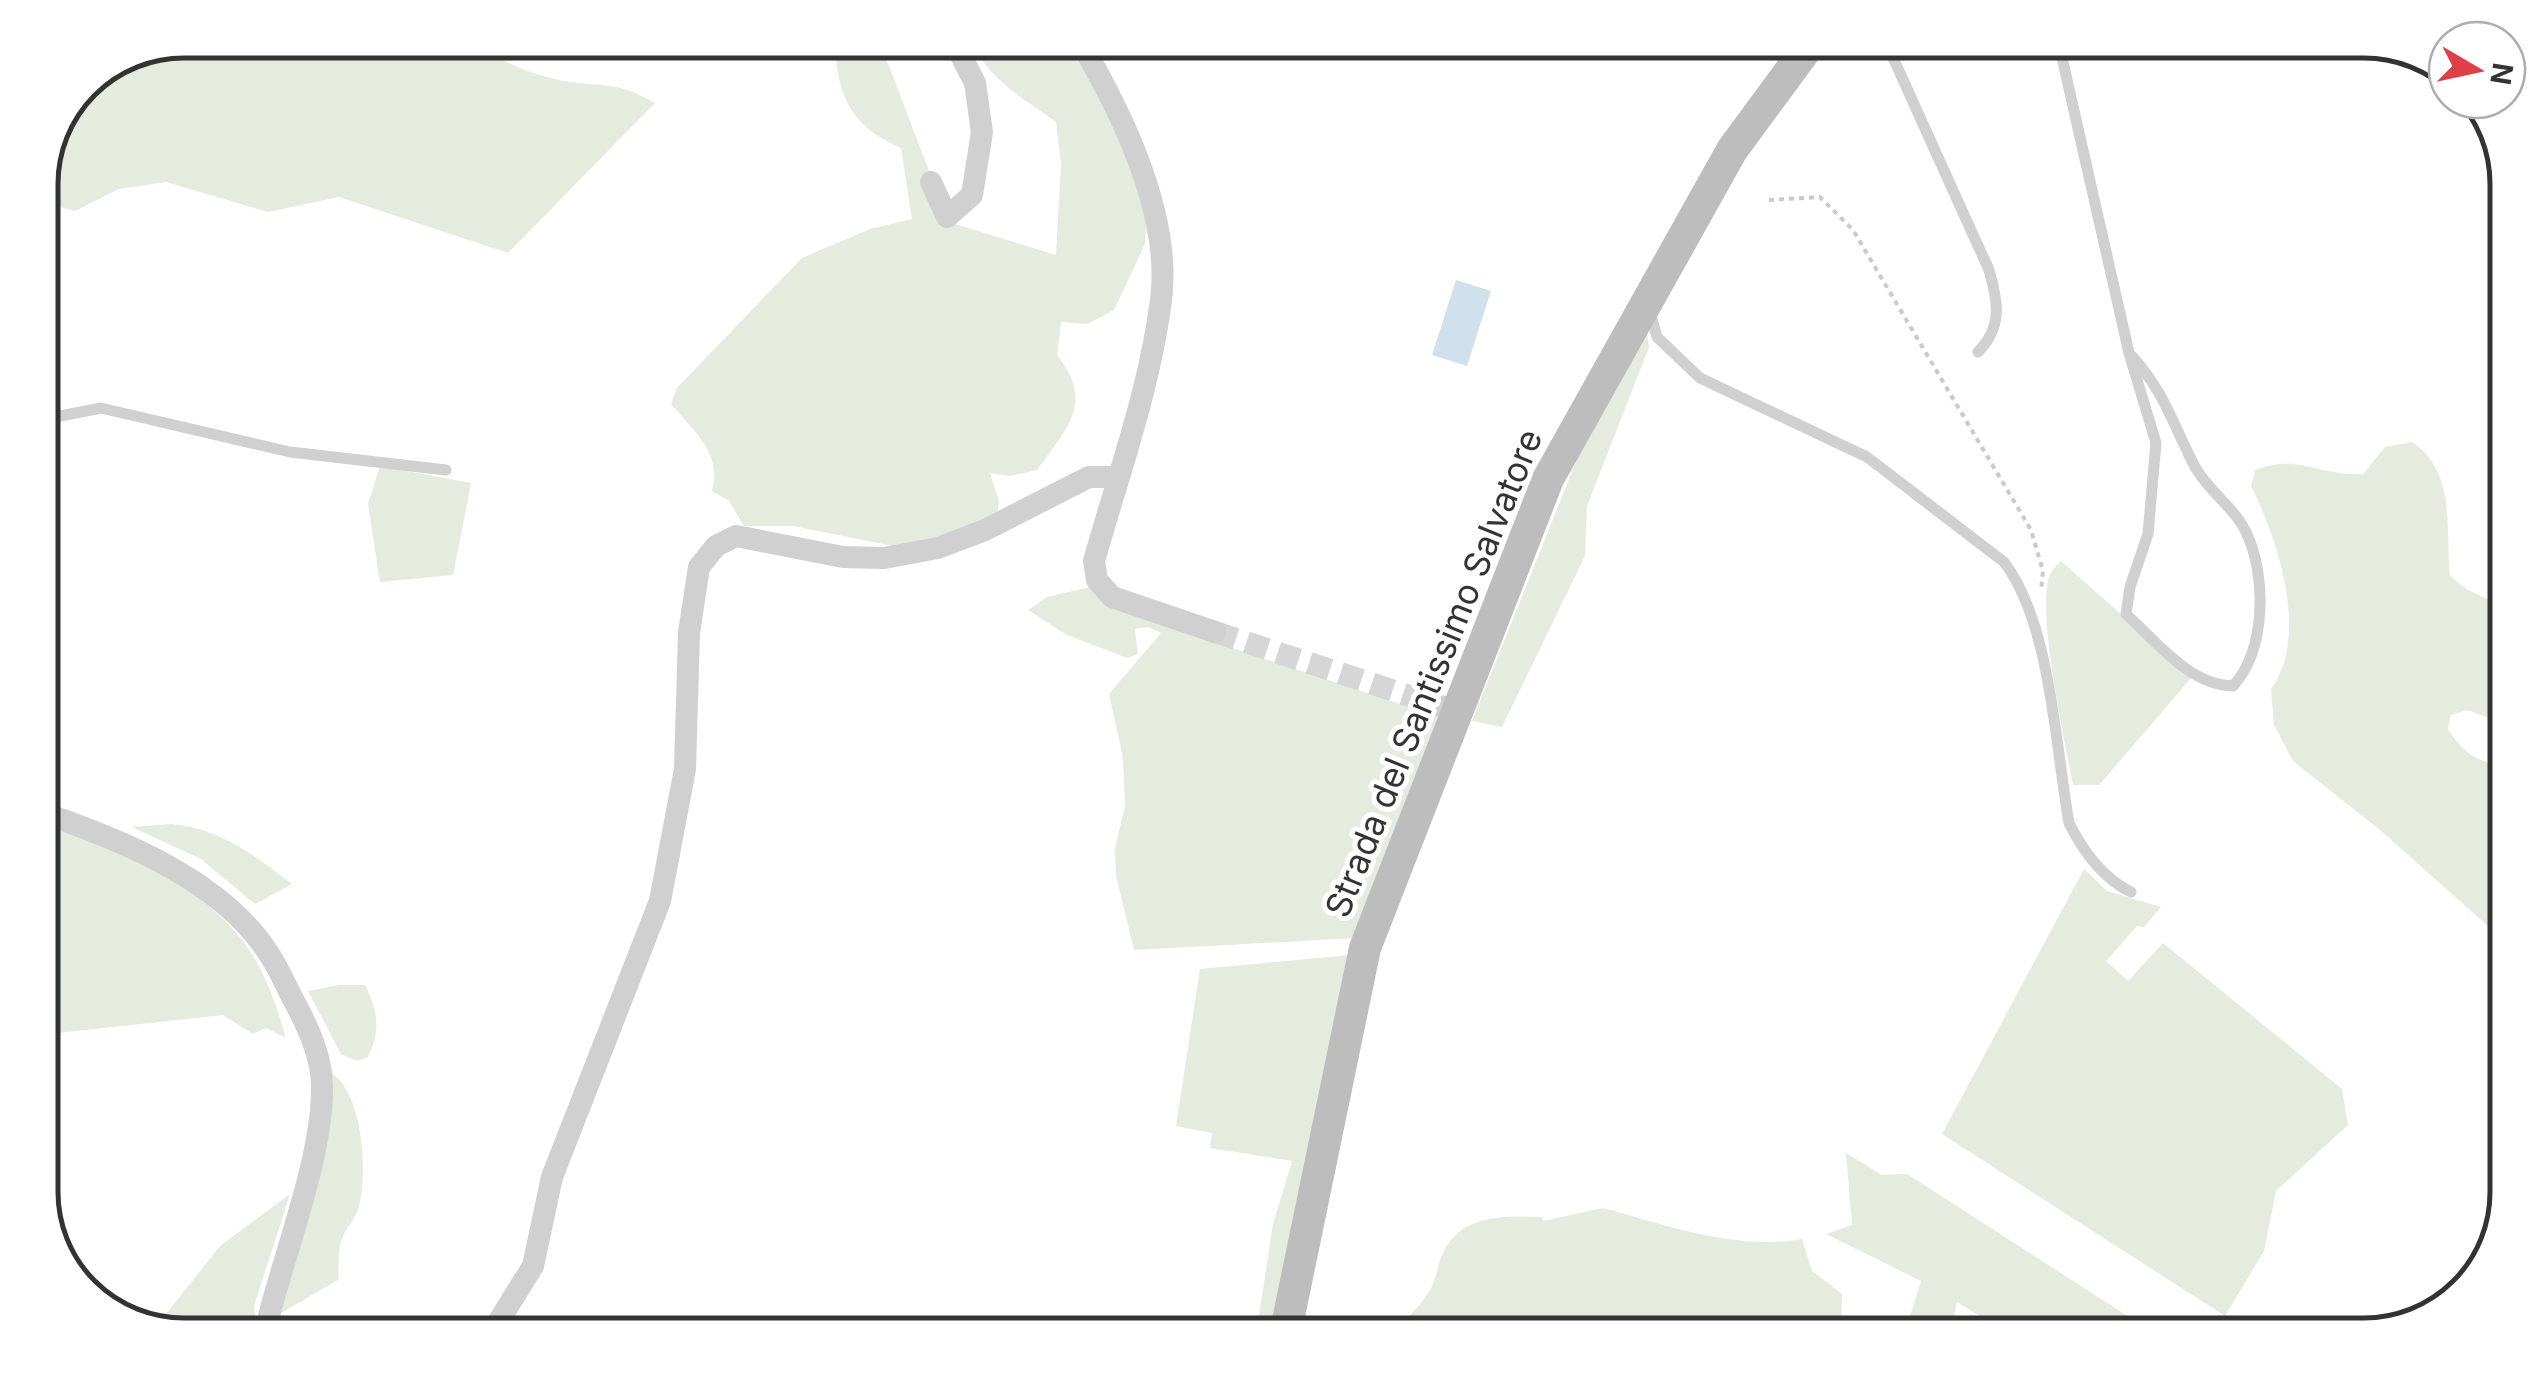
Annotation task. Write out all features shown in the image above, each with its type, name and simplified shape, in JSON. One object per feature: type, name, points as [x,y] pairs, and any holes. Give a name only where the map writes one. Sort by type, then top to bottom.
[{"type":"street","points":[[931,182],[947,217],[972,195],[982,132],[975,84],[962,58]]},
{"type":"street","points":[[1090,58],[1114,100],[1141,169],[1159,242],[1162,297],[1094,561],[1097,580],[1112,598],[1215,632]]},
{"type":"street","name":"Strada del Santissimo Salvatore","points":[[1289,1318],[1365,948],[1548,479],[1732,150],[1799,58]]},
{"type":"street","points":[[501,1318],[533,1266],[552,1177],[660,902],[684,769],[689,633],[699,567],[716,546],[736,536],[843,557],[884,558],[938,548],[985,530],[1090,477],[1117,477]]},
{"type":"street","points":[[1422,700],[1457,712]]},
{"type":"street","points":[[58,818],[86,828],[201,887],[268,952],[304,1020],[318,1055],[322,1092],[316,1143],[268,1318]]},
{"type":"lane","points":[[1893,58],[1988,270],[1998,302],[1996,325],[1978,352]]},
{"type":"lane","points":[[2062,58],[2129,353],[2156,442],[2148,534],[2126,614],[2192,673],[2213,686],[2234,686],[2248,669],[2258,636],[2257,575],[2246,531],[2195,468],[2154,378],[2129,353]]},
{"type":"lane","points":[[1646,304],[1655,317],[1657,337],[1700,378],[1836,439],[1979,540],[2018,581],[2036,626],[2069,823],[2082,850],[2118,886],[2131,892]]},
{"type":"lane","points":[[58,416],[101,408],[290,452],[446,470]]},
{"type":"path","points":[[1769,200],[1820,197],[1853,230],[2031,530],[2043,571],[2036,626]]},
{"type":"shaded area","points":[[499,58],[532,73],[616,87],[655,103],[508,253],[339,197],[268,212],[166,182],[119,189],[75,211],[58,207],[58,175],[67,135],[79,113],[113,79],[159,60]]},
{"type":"shaded area","points":[[836,58],[886,58],[929,171],[942,220],[1056,255],[1061,163],[1056,122],[996,77],[981,58],[1079,58],[1101,87],[1147,204],[1145,244],[1114,310],[1087,324],[1061,322],[1057,355],[1068,372],[1075,402],[1067,428],[1037,470],[1010,476],[990,473],[999,501],[997,517],[949,543],[893,546],[793,526],[744,526],[729,501],[712,491],[713,465],[704,443],[671,404],[677,388],[802,258],[870,229],[912,219],[901,148],[858,118],[849,106]]},
{"type":"shaded area","points":[[1646,327],[1649,347],[1587,506],[1585,556],[1502,727],[1472,721],[1586,437]]},
{"type":"shaded area","points":[[2412,442],[2426,454],[2436,469],[2446,503],[2450,576],[2489,600],[2490,718],[2468,710],[2451,715],[2448,729],[2467,752],[2490,763],[2490,928],[2380,830],[2293,761],[2274,725],[2271,689],[2288,643],[2289,616],[2279,560],[2251,486],[2255,470],[2296,464],[2363,474],[2385,447]]},
{"type":"shaded area","points":[[380,466],[471,483],[453,575],[380,582],[368,504]]},
{"type":"shaded area","points":[[2061,561],[2192,677],[2099,785],[2073,785],[2058,709],[2046,613],[2051,573]]},
{"type":"shaded area","points":[[1094,586],[1167,626],[1439,717],[1356,938],[1134,950],[1116,876],[1115,848],[1125,806],[1123,758],[1109,694],[1161,633],[1148,627],[1135,629],[1138,654],[1127,658],[1065,634],[1028,610],[1047,597]]},
{"type":"shaded area","points":[[171,824],[221,837],[292,884],[255,904],[201,859],[132,827]]},
{"type":"shaded area","points":[[58,827],[172,880],[218,914],[254,958],[273,997],[286,1038],[266,1028],[253,1034],[223,1015],[58,1033]]},
{"type":"shaded area","points":[[2084,869],[2107,891],[2161,907],[2144,927],[2137,926],[2106,961],[2128,981],[2163,943],[2342,1089],[2348,1125],[2276,1191],[2264,1251],[2225,1316],[1942,1134]]},
{"type":"shaded area","points":[[1351,955],[1283,1318],[1259,1318],[1273,1224],[1292,1161],[1210,1148],[1212,1133],[1176,1126],[1200,969]]},
{"type":"shaded area","points":[[365,985],[373,1004],[376,1029],[372,1047],[368,1057],[357,1061],[341,1054],[308,991]]},
{"type":"shaded area","points":[[326,1070],[348,1093],[355,1111],[362,1152],[362,1191],[359,1206],[341,1241],[338,1280],[281,1313]]},
{"type":"shaded area","points":[[1846,1153],[1882,1175],[1907,1174],[2131,1318],[1983,1318],[1957,1302],[1954,1318],[1909,1318],[1921,1281],[1826,1234],[1852,1225]]},
{"type":"shaded area","points":[[290,1194],[254,1306],[255,1318],[165,1316],[220,1246]]},
{"type":"shaded area","points":[[1603,1208],[1728,1239],[1802,1239],[1812,1271],[1842,1294],[1841,1318],[1407,1318],[1427,1295],[1444,1251],[1462,1230],[1500,1218],[1542,1217],[1543,1221]]},
{"type":"water","points":[[1456,280],[1491,291],[1467,366],[1432,355]]},
{"type":"tunnel","points":[[1215,632],[1422,700]]}]
